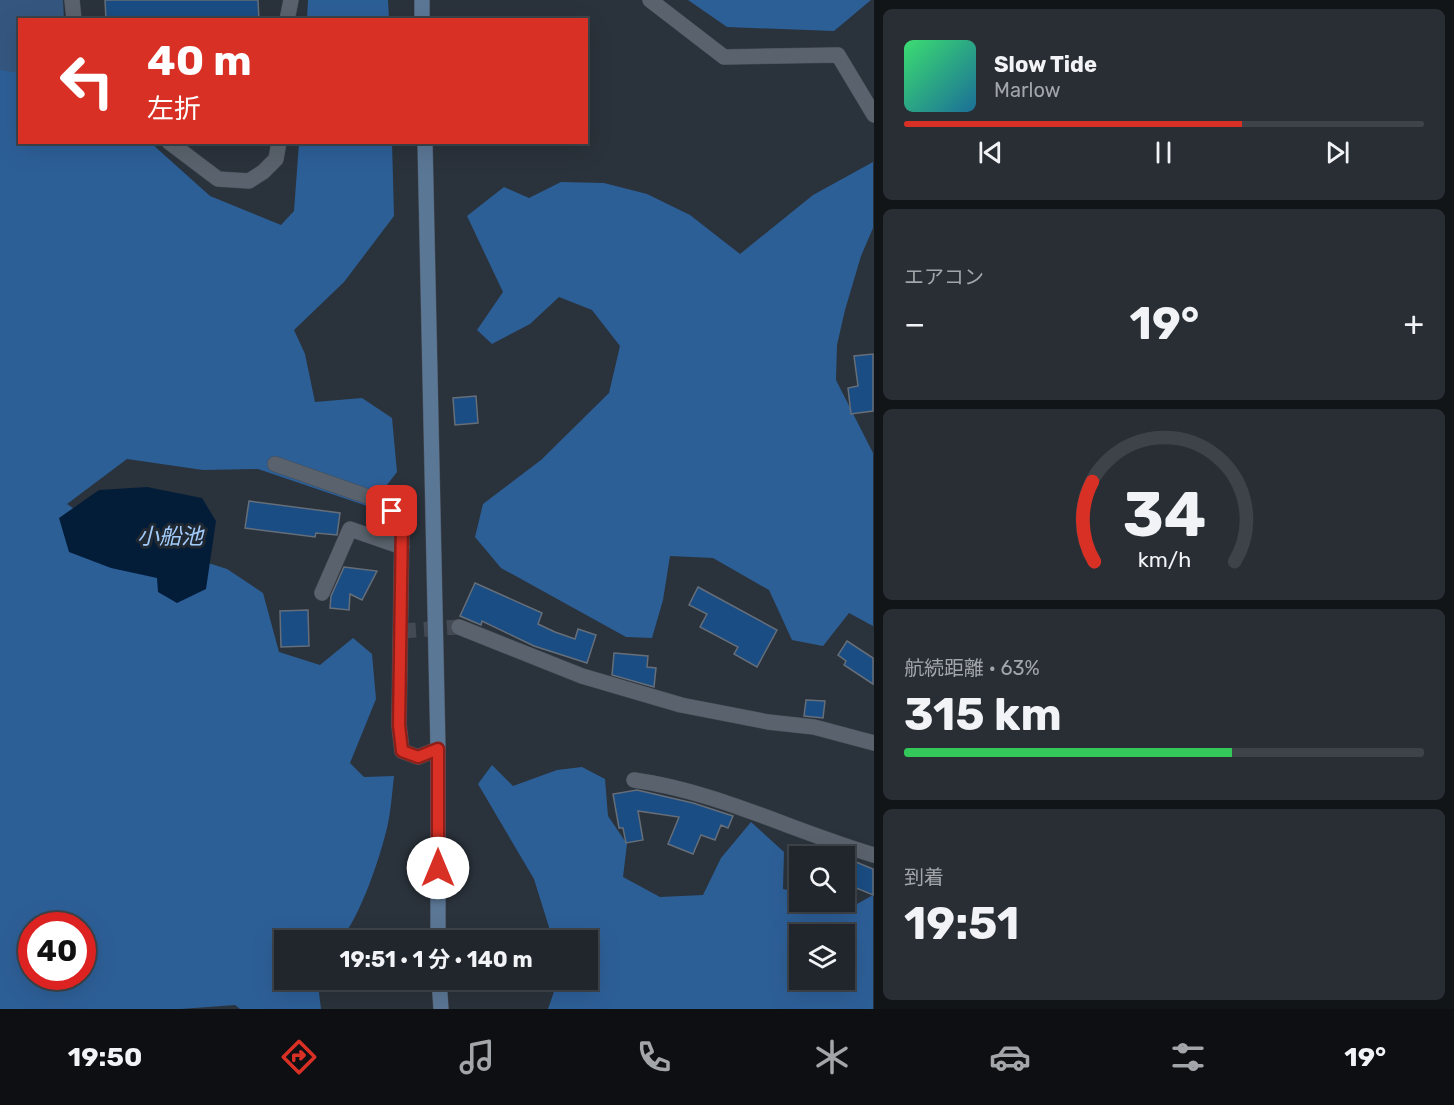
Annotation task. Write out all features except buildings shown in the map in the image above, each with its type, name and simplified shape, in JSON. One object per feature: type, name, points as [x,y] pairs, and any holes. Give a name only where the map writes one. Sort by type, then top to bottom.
[{"type":"street","points":[[72,0],[74,18]]},
{"type":"street","points":[[287,18],[291,0]]},
{"type":"street","points":[[422,0],[422,18]]},
{"type":"street","points":[[650,0],[724,57],[838,55],[873,115]]},
{"type":"street","points":[[172,144],[218,179],[249,181],[263,172],[276,159],[279,144]]},
{"type":"street","points":[[425,144],[438,749],[438,930]]},
{"type":"street","points":[[275,464],[383,502],[402,520],[399,725],[402,751],[418,757],[438,749]]},
{"type":"street","points":[[322,592],[350,529],[402,547]]},
{"type":"street","points":[[459,627],[582,676],[681,705],[768,722],[814,726],[873,743]]},
{"type":"street","points":[[634,780],[684,789],[761,813],[873,855]]},
{"type":"street","points":[[440,990],[441,1009]]},
{"type":"shaded area","points":[[0,0],[63,0],[64,18],[18,18],[18,75],[0,77]]},
{"type":"shaded area","points":[[308,0],[388,0],[389,18],[307,18]]},
{"type":"shaded area","points":[[688,0],[871,0],[834,31],[727,27]]},
{"type":"shaded area","points":[[0,70],[18,73],[18,144],[152,144],[210,196],[281,225],[294,211],[299,144],[392,144],[394,216],[344,282],[294,330],[305,354],[315,402],[362,398],[392,418],[397,472],[370,507],[258,469],[203,470],[127,459],[67,504],[104,529],[227,569],[263,593],[279,652],[320,665],[353,638],[372,654],[376,699],[350,763],[364,777],[394,776],[388,822],[380,855],[362,903],[347,930],[274,930],[274,990],[320,990],[321,1009],[240,1009],[235,1005],[181,1009],[0,1009]]},
{"type":"shaded area","points":[[873,162],[873,228],[861,256],[845,310],[837,345],[836,380],[873,453],[873,626],[849,613],[823,646],[792,640],[769,590],[713,558],[670,556],[663,600],[652,638],[626,637],[501,568],[475,537],[483,504],[541,460],[609,393],[620,346],[592,310],[559,297],[530,324],[492,344],[477,330],[503,292],[467,216],[504,187],[529,198],[561,182],[604,183],[647,194],[690,215],[740,254],[813,195]]},
{"type":"shaded area","points":[[492,765],[513,786],[557,770],[582,767],[605,779],[608,816],[627,844],[623,877],[660,897],[703,895],[721,858],[751,822],[784,852],[783,889],[789,890],[789,912],[855,912],[855,904],[873,895],[873,1009],[548,1009],[555,990],[598,990],[598,930],[550,930],[534,879],[478,784]]},
{"type":"water","name":"小船池","points":[[147,487],[202,498],[216,521],[206,589],[177,603],[158,592],[157,578],[111,568],[69,552],[59,518],[99,490]]},
{"type":"tunnel","points":[[401,631],[459,627]]},
{"type":"route","points":[[392,511],[402,520],[399,725],[402,751],[418,757],[438,749],[438,868]]}]
